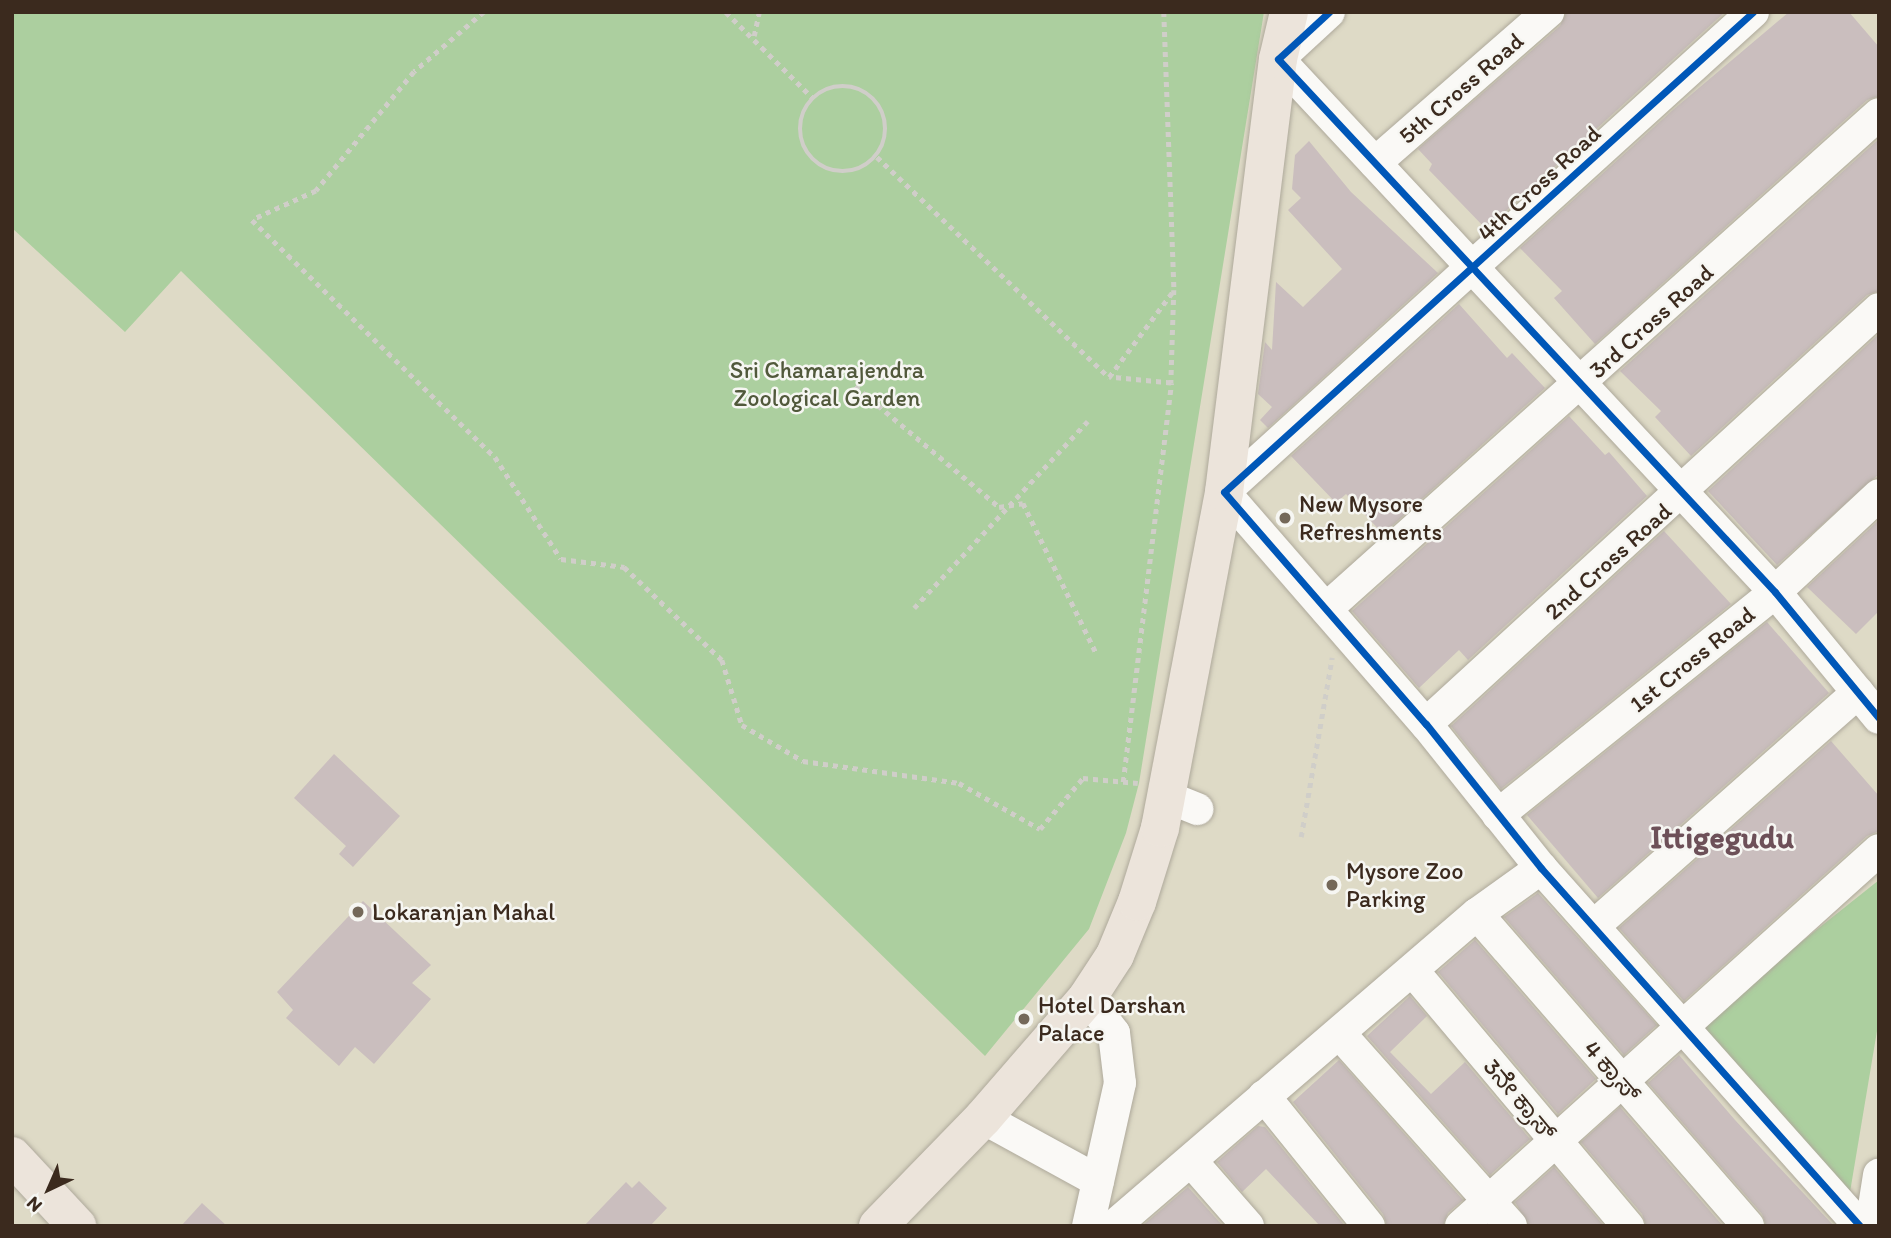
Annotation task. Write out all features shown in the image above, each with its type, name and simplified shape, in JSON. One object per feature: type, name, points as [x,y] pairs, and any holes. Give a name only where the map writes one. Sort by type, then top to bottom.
[{"type":"main road","points":[[878,1226],[983,1118],[1087,998],[1115,955],[1177,798],[1224,492],[1278,59],[1289,12]]},
{"type":"main road","points":[[12,1156],[77,1226]]},
{"type":"street","points":[[1329,12],[1278,59],[1775,592],[1879,718]]},
{"type":"street","name":"5th Cross Road","points":[[1375,163],[1548,12]]},
{"type":"street","name":"4th Cross Road","points":[[1224,492],[1474,269],[1753,12]]},
{"type":"street","name":"3rd Cross Road","points":[[1326,609],[1583,384],[1879,114]]},
{"type":"street","name":"2nd Cross Road","points":[[1426,724],[1683,493],[1879,309]]},
{"type":"street","points":[[1224,492],[1426,724],[1541,868],[1595,925],[1860,1226]]},
{"type":"street","name":"1st Cross Road","points":[[1498,816],[1775,592],[1879,495]]},
{"type":"street","points":[[1595,925],[1858,692]]},
{"type":"street","points":[[1461,1226],[1879,850]]},
{"type":"street","points":[[1114,1226],[1192,1162],[1264,1096],[1340,1034],[1477,914],[1541,868]]},
{"type":"street","name":"4 ಕ್ರಾಸ್","points":[[1477,914],[1748,1226]]},
{"type":"street","name":"3ನೆೇ ಕ್ರಾಸ್","points":[[1413,971],[1628,1226]]},
{"type":"street","points":[[1087,998],[1114,1033],[1120,1083],[1088,1226]]},
{"type":"street","points":[[1340,1034],[1511,1226]]},
{"type":"street","points":[[1264,1096],[1369,1226]]},
{"type":"street","points":[[983,1118],[1098,1181]]},
{"type":"street","points":[[1192,1162],[1248,1226]]},
{"type":"street","points":[[1871,1226],[1879,1175]]},
{"type":"path","points":[[484,12],[414,72],[316,191],[252,220],[495,457],[561,559],[624,567],[722,660],[742,725],[803,761],[959,783],[1040,828],[1083,778],[1123,782],[1177,798]]},
{"type":"path","points":[[726,12],[813,97]]},
{"type":"path","points":[[754,37],[759,12]]},
{"type":"path","points":[[1123,782],[1171,383],[1174,290],[1164,12]]},
{"type":"path","points":[[839,85],[867,92],[878,102],[887,130],[877,157],[860,169],[839,173],[814,161],[805,150],[800,129],[804,108],[813,97],[839,85]]},
{"type":"path","points":[[877,157],[1109,377],[1171,383]]},
{"type":"path","points":[[1109,377],[1174,290]]},
{"type":"path","points":[[855,386],[999,507],[1023,503],[1096,653]]},
{"type":"path","points":[[914,608],[1088,421]]},
{"type":"path","points":[[1301,837],[1332,653],[1348,635]]},
{"type":"green space","name":"Sri Chamarajendra Zoological Garden","points":[[12,12],[1264,12],[1139,783],[1126,833],[1089,929],[985,1056],[181,271],[125,332],[12,228]]},
{"type":"green space","points":[[1879,880],[1879,1019],[1849,1198],[1696,1026]]},
{"type":"building","points":[[1566,12],[1725,12],[1486,229],[1429,170],[1432,164],[1418,149],[1560,26]]},
{"type":"building","points":[[1789,12],[1849,12],[1879,47],[1879,96],[1867,100],[1595,344],[1554,298],[1562,291],[1520,248],[1674,109]]},
{"type":"building","points":[[1879,139],[1879,291],[1867,295],[1691,456],[1655,417],[1661,411],[1620,371]]},
{"type":"building","points":[[1309,141],[1351,192],[1438,273],[1268,428],[1260,420],[1272,407],[1258,394],[1265,342],[1272,350],[1276,282],[1303,307],[1342,269],[1288,210],[1301,198],[1292,189],[1295,155]]},
{"type":"building","points":[[1459,304],[1507,358],[1512,353],[1545,388],[1383,534],[1346,494],[1336,503],[1291,456]]},
{"type":"building","points":[[1879,334],[1879,474],[1777,565],[1708,491]]},
{"type":"building","points":[[1569,416],[1605,455],[1609,452],[1647,496],[1468,660],[1459,650],[1419,688],[1352,611]]},
{"type":"building","points":[[1879,520],[1879,611],[1856,634],[1807,587]]},
{"type":"building","points":[[1664,531],[1731,604],[1501,789],[1451,726]]},
{"type":"building","points":[[1767,622],[1829,693],[1598,898],[1527,815]]},
{"type":"building","points":[[1831,741],[1879,796],[1879,831],[1867,836],[1684,1001],[1619,928]]},
{"type":"building","points":[[334,754],[400,816],[353,867],[339,854],[346,846],[294,798]]},
{"type":"building","points":[[1538,893],[1657,1025],[1624,1055],[1504,917]]},
{"type":"building","points":[[363,901],[431,965],[412,983],[431,999],[374,1064],[355,1047],[339,1066],[286,1018],[293,1010],[277,992]]},
{"type":"building","points":[[1475,940],[1596,1079],[1558,1114],[1438,972]]},
{"type":"building","points":[[1410,996],[1427,1016],[1390,1052],[1431,1094],[1465,1062],[1530,1139],[1490,1175],[1367,1036]]},
{"type":"building","points":[[1679,1055],[1735,1120],[1834,1226],[1766,1226],[1762,1214],[1648,1083]]},
{"type":"building","points":[[1339,1060],[1463,1200],[1448,1213],[1443,1226],[1387,1226],[1383,1214],[1293,1102]]},
{"type":"building","points":[[1620,1107],[1723,1226],[1646,1226],[1642,1214],[1581,1142]]},
{"type":"building","points":[[1258,1126],[1265,1127],[1345,1226],[1320,1226],[1266,1169],[1242,1192],[1217,1162]]},
{"type":"building","points":[[1554,1167],[1604,1226],[1529,1226],[1515,1202]]},
{"type":"building","points":[[639,1181],[667,1208],[650,1226],[584,1226],[626,1182],[632,1188]]},
{"type":"building","points":[[1188,1187],[1223,1226],[1142,1226]]},
{"type":"building","points":[[202,1203],[227,1226],[181,1226]]},
{"type":"cycle path","points":[[1329,12],[1278,59],[1775,592],[1879,718]]},
{"type":"cycle path","points":[[1753,12],[1224,492],[1426,724],[1541,868],[1860,1226]]},
{"type":"place","name":"New Mysore Refreshments","points":[[1285,518]]},
{"type":"place","name":"Mysore Zoo Parking","points":[[1332,885]]},
{"type":"place","name":"Lokaranjan Mahal","points":[[358,912]]},
{"type":"place","name":"Hotel Darshan Palace","points":[[1024,1019]]},
{"type":"district","name":"Ittigegudu","points":[[1722,837]]}]
